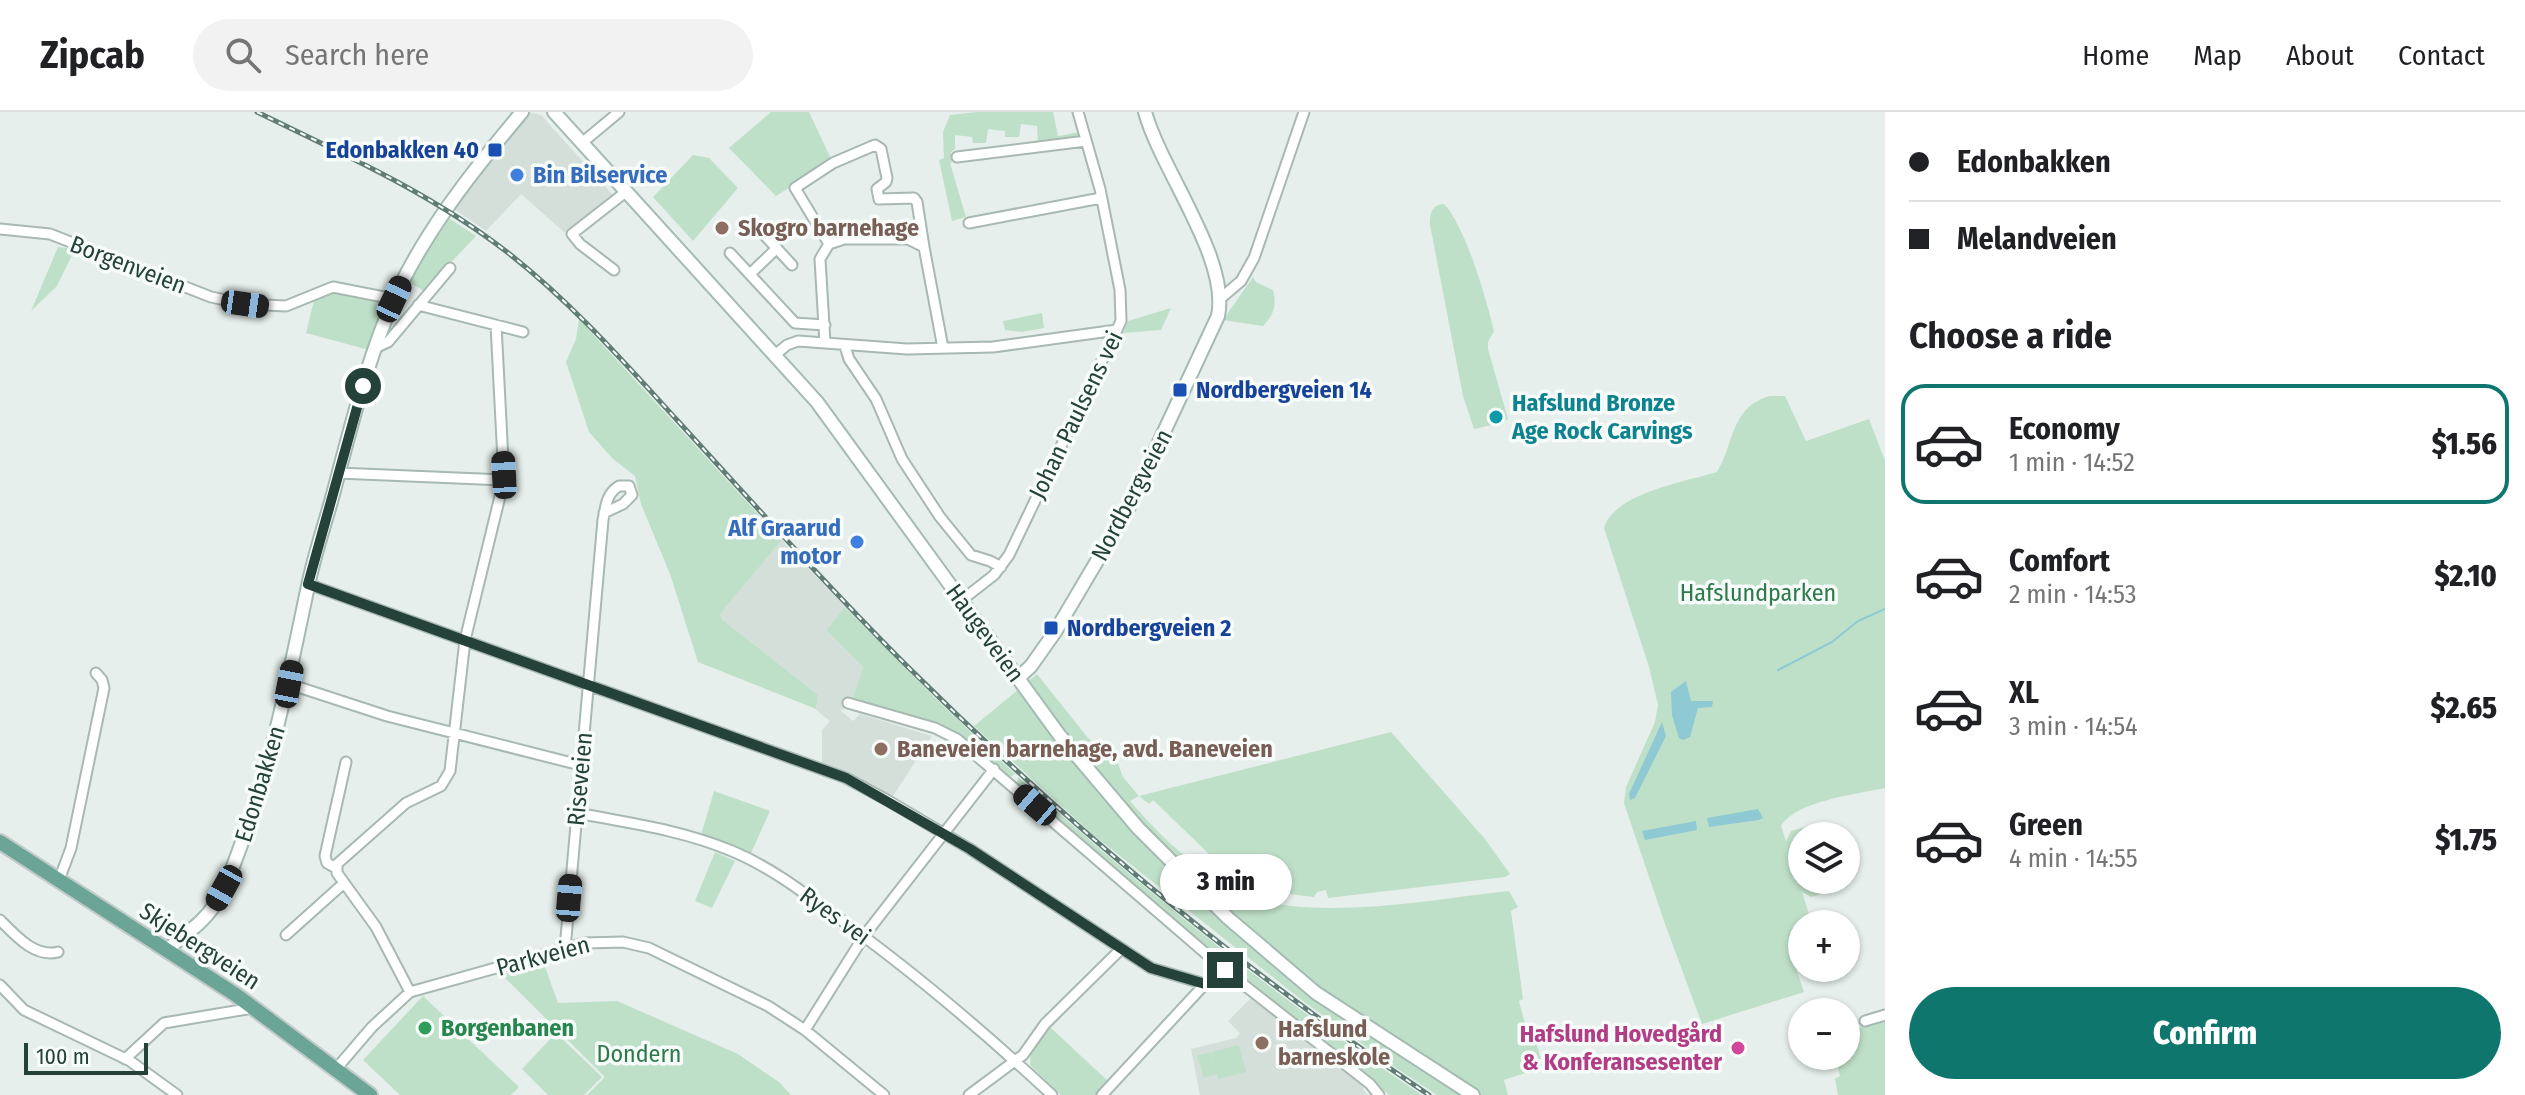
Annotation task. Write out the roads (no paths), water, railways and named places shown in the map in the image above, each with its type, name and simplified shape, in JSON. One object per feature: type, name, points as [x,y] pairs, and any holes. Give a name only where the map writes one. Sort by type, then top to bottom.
[{"type":"main road","name":"Skjebergveien","points":[[0,842],[252,1006],[370,1095]]},
{"type":"street","name":"Edonbakken","points":[[167,950],[193,930],[215,904],[232,871],[260,793],[289,684],[308,584],[338,473],[375,348],[394,299],[424,243],[459,192],[522,112]]},
{"type":"street","name":"Haugeveien","points":[[554,112],[776,354],[844,437],[1018,678],[1121,810],[1228,918],[1316,993],[1473,1095]]},
{"type":"street","points":[[583,142],[619,112]]},
{"type":"street","name":"Johan Paulsens vei","points":[[962,600],[984,584],[1009,555],[1122,315],[1101,198],[1078,112]]},
{"type":"street","points":[[1145,112],[1156,146],[1211,259],[1221,298]]},
{"type":"street","name":"Nordbergveien","points":[[1018,678],[1031,666],[1055,632],[1129,507],[1215,324],[1221,298],[1241,281],[1254,258],[1304,112]]},
{"type":"street","points":[[957,157],[1086,141]]},
{"type":"street","points":[[829,244],[795,188],[833,163],[875,145],[881,149],[887,178],[877,189],[879,199],[914,198],[917,202],[943,348]]},
{"type":"street","points":[[614,270],[572,234],[627,191]]},
{"type":"street","points":[[969,223],[1101,198]]},
{"type":"street","points":[[757,227],[792,265]]},
{"type":"street","name":"Borgenveien","points":[[0,229],[50,234],[211,297],[245,304],[286,306],[323,289],[337,287],[394,299]]},
{"type":"street","points":[[825,343],[820,259],[829,244],[844,239],[908,239],[924,247]]},
{"type":"street","points":[[750,274],[777,248]]},
{"type":"street","points":[[730,253],[795,323],[825,325]]},
{"type":"street","points":[[375,348],[388,342],[450,268]]},
{"type":"street","points":[[418,305],[523,332]]},
{"type":"street","points":[[336,868],[345,855],[406,803],[445,782],[450,771],[465,640],[504,480],[496,325]]},
{"type":"street","points":[[776,354],[798,341],[845,346],[943,348],[1025,344],[1117,330]]},
{"type":"street","points":[[845,346],[849,359],[876,399],[902,459],[940,517],[971,555],[1001,567]]},
{"type":"street","points":[[338,473],[504,480]]},
{"type":"street","name":"Riseveien","points":[[565,949],[604,513]]},
{"type":"street","points":[[308,584],[846,778],[945,835],[1151,968],[1205,984]]},
{"type":"street","points":[[59,880],[71,848],[104,688],[96,673]]},
{"type":"street","points":[[289,684],[352,706],[580,765]]},
{"type":"street","points":[[848,703],[947,732],[994,769],[1225,970],[1370,1084],[1379,1095]]},
{"type":"street","points":[[346,762],[325,856],[327,863],[336,868],[376,927],[410,992]]},
{"type":"street","points":[[805,1030],[864,936],[994,769]]},
{"type":"street","name":"Ryes vei","points":[[577,813],[669,831],[731,851],[780,877],[864,936],[1016,1061],[1052,1095]]},
{"type":"street","points":[[286,935],[344,883]]},
{"type":"street","points":[[0,920],[35,950],[47,955],[58,952]]},
{"type":"street","name":"Edonbakken","points":[[181,958],[193,930]]},
{"type":"street","name":"Parkveien","points":[[336,1069],[372,1027],[410,992],[604,941],[649,948],[777,1011],[884,1095]]},
{"type":"street","points":[[969,1095],[1016,1061],[1045,1024],[1121,949]]},
{"type":"street","points":[[1102,1095],[1205,984],[1225,970]]},
{"type":"street","points":[[1,987],[24,1010],[125,1059],[177,1095]]},
{"type":"street","points":[[125,1059],[164,1023],[252,1006]]},
{"type":"street","points":[[1865,1021],[1885,1015]]},
{"type":"water","points":[[1686,681],[1691,701],[1713,701],[1712,707],[1698,708],[1690,737],[1683,740],[1679,738],[1672,715],[1671,692]]},
{"type":"water","points":[[1662,722],[1666,736],[1635,798],[1630,800],[1629,794]]},
{"type":"water","points":[[1758,809],[1763,818],[1759,820],[1709,827],[1707,818]]},
{"type":"water","points":[[1696,821],[1697,830],[1645,840],[1642,831]]},
{"type":"waterway","points":[[1778,670],[1832,642],[1858,621],[1885,609]]},
{"type":"railway","points":[[257,112],[354,159],[448,211],[530,271],[616,354],[875,634],[1027,780],[1222,945],[1429,1095]]},
{"type":"place","name":"Edonbakken 40","points":[[495,150]]},
{"type":"place","name":"Bin Bilservice","points":[[517,175]]},
{"type":"place","name":"Skogro barnehage","points":[[722,228]]},
{"type":"place","name":"Nordbergveien 14","points":[[1180,390]]},
{"type":"place","name":"Hafslund Bronze Age Rock Carvings","points":[[1496,417]]},
{"type":"place","name":"Alf Graarud motor","points":[[857,542]]},
{"type":"place","name":"Nordbergveien 2","points":[[1051,628]]},
{"type":"place","name":"Baneveien barnehage, avd. Baneveien","points":[[881,749]]},
{"type":"place","name":"Borgenbanen","points":[[425,1028]]},
{"type":"place","name":"Hafslund barneskole","points":[[1262,1043]]},
{"type":"place","name":"Hafslund Hovedgård & Konferansesenter","points":[[1738,1048]]},
{"type":"park label","name":"Hafslundparken","points":[[1758,593]]},
{"type":"park label","name":"Dondern","points":[[639,1054]]}]
